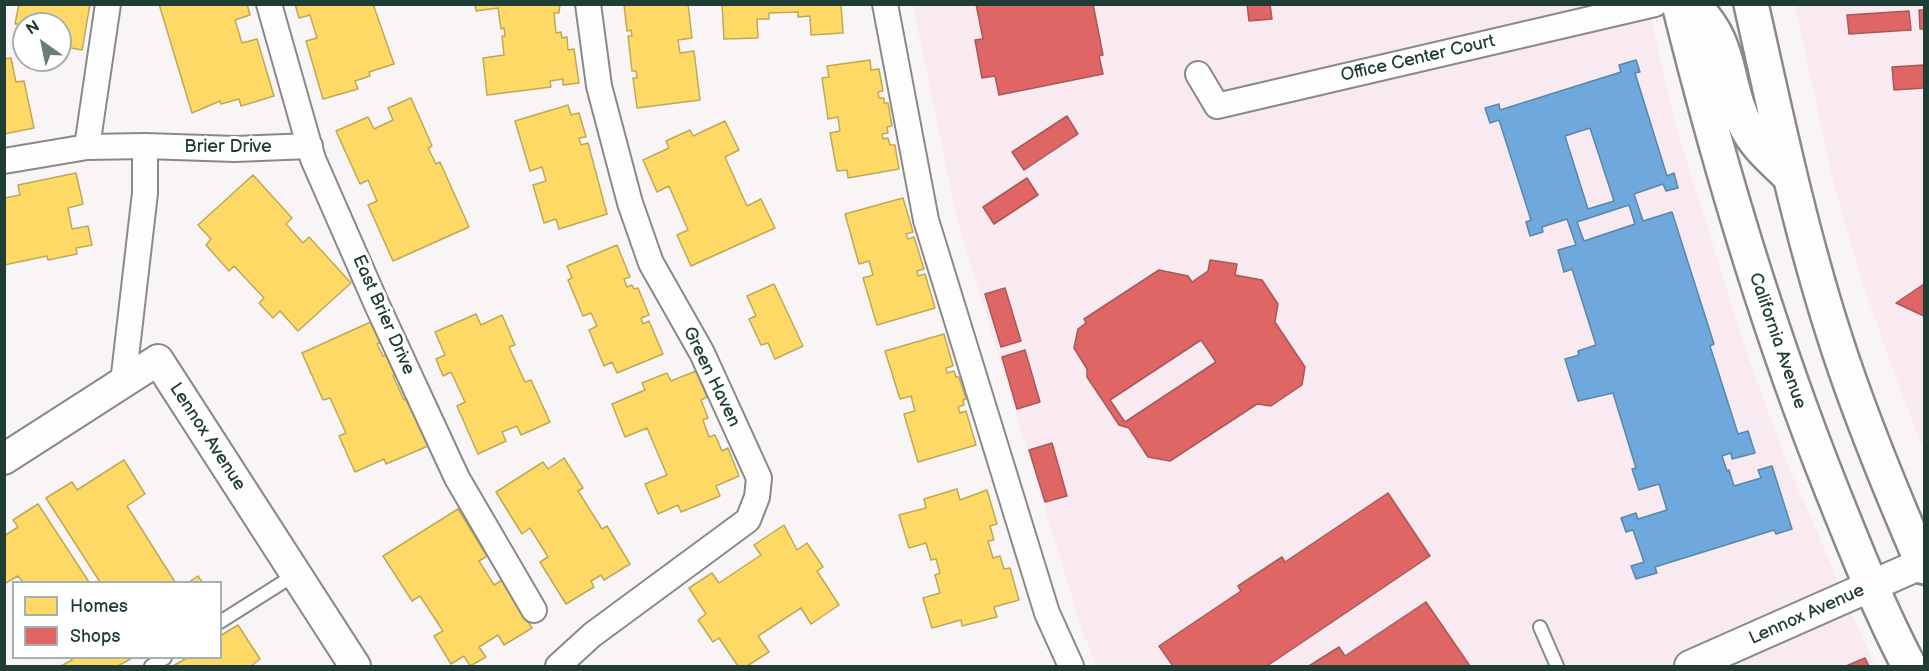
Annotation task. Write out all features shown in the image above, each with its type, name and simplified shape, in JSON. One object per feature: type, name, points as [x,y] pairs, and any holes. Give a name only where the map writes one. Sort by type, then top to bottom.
[{"type":"main road","name":"California Avenue","points":[[1678,4],[1728,192],[1756,285],[1788,378],[1871,586],[1909,666]]},
{"type":"main road","points":[[1691,4],[1714,28],[1748,129],[1761,148],[1790,177]]},
{"type":"main road","points":[[1751,4],[1790,177],[1834,336],[1878,456],[1924,564]]},
{"type":"street","points":[[87,147],[108,4]]},
{"type":"street","name":"East Brier Drive","points":[[269,4],[313,159],[457,478],[534,610]]},
{"type":"street","name":"Green Haven","points":[[564,664],[617,615],[748,520],[757,497],[759,478],[702,353],[651,263],[630,203],[599,87],[588,4]]},
{"type":"street","points":[[885,4],[926,220],[1047,613],[1071,666]]},
{"type":"street","name":"Office Center Court","points":[[1198,74],[1217,106],[1655,4]]},
{"type":"street","points":[[123,383],[145,193],[145,146]]},
{"type":"street","name":"Brier Drive","points":[[4,161],[87,147],[236,149],[310,146]]},
{"type":"street","name":"Lennox Avenue","points":[[4,459],[158,360],[355,666]]},
{"type":"street","name":"Lennox Avenue","points":[[1690,666],[1924,564]]},
{"type":"lane","points":[[222,621],[296,574]]},
{"type":"lane","points":[[1540,627],[1557,666]]},
{"type":"shaded area","points":[[913,5],[1648,5],[1674,120],[1745,348],[1786,461],[1875,666],[1096,666],[1081,627],[957,219]]},
{"type":"shaded area","points":[[1795,5],[1924,5],[1924,451],[1889,360],[1859,271],[1833,181]]},
{"type":"building: Homes","points":[[19,4],[90,4],[82,50],[72,48],[72,12],[17,12]]},
{"type":"building: Homes","points":[[159,4],[247,4],[250,15],[235,20],[242,43],[257,39],[274,96],[241,106],[239,99],[221,104],[220,101],[192,113]]},
{"type":"building: Homes","points":[[295,4],[373,4],[394,64],[369,72],[370,76],[355,81],[358,89],[323,99],[306,41],[317,38],[310,15],[299,18]]},
{"type":"building: Homes","points":[[475,4],[560,4],[559,13],[554,13],[556,33],[561,32],[562,38],[567,37],[568,50],[574,49],[579,83],[563,85],[563,79],[550,81],[551,87],[487,95],[483,58],[504,55],[502,36],[505,36],[504,28],[501,29],[498,8],[476,11]]},
{"type":"building: Homes","points":[[688,4],[692,38],[678,40],[680,53],[694,51],[700,100],[637,108],[633,78],[637,78],[636,71],[632,71],[628,36],[632,36],[631,30],[627,31],[624,5]]},
{"type":"building: Homes","points":[[722,4],[841,4],[843,33],[811,35],[810,16],[798,17],[798,12],[769,13],[769,19],[757,19],[758,38],[724,39]]},
{"type":"building: Homes","points":[[11,58],[12,72],[16,82],[24,81],[34,128],[4,134],[4,59]]},
{"type":"building: Homes","points":[[870,60],[871,70],[879,69],[883,91],[878,92],[879,98],[884,98],[884,103],[888,103],[892,126],[887,127],[888,133],[882,134],[883,139],[888,138],[890,145],[895,145],[899,169],[848,178],[847,170],[837,171],[830,133],[840,131],[838,117],[828,119],[822,78],[829,77],[827,66]]},
{"type":"building: Homes","points":[[411,98],[432,146],[428,148],[436,164],[440,162],[469,227],[393,261],[368,205],[377,201],[368,180],[360,184],[336,131],[368,117],[374,129],[393,120],[388,108]]},
{"type":"building: Homes","points":[[568,105],[571,115],[579,113],[586,137],[579,138],[581,145],[588,143],[607,214],[559,229],[556,219],[544,223],[533,185],[546,181],[542,167],[530,171],[515,121]]},
{"type":"building: Homes","points":[[725,121],[739,150],[725,157],[747,206],[761,199],[775,228],[691,266],[677,235],[688,230],[669,186],[657,192],[643,160],[669,148],[666,141],[690,130],[693,136]]},
{"type":"building: Homes","points":[[76,173],[83,204],[68,208],[72,229],[88,226],[92,245],[76,248],[77,254],[48,260],[47,256],[4,265],[4,198],[20,195],[18,185]]},
{"type":"building: Homes","points":[[253,175],[292,218],[286,224],[303,243],[309,237],[351,283],[298,331],[280,311],[273,318],[259,303],[264,298],[234,266],[229,271],[206,245],[211,239],[198,225]]},
{"type":"building: Homes","points":[[903,198],[913,232],[906,234],[908,239],[914,237],[924,269],[917,271],[918,276],[925,274],[935,308],[877,325],[863,278],[873,275],[869,261],[859,264],[845,214]]},
{"type":"building: Homes","points":[[617,245],[630,277],[624,279],[627,287],[632,285],[634,289],[638,288],[649,315],[641,318],[643,324],[649,321],[663,354],[617,373],[612,362],[604,366],[589,330],[597,326],[591,313],[583,316],[568,280],[572,278],[567,266]]},
{"type":"building: Homes","points":[[774,284],[803,346],[775,359],[768,343],[761,345],[749,319],[756,316],[747,296]]},
{"type":"building: Homes","points":[[476,314],[481,325],[502,315],[515,345],[509,347],[525,382],[531,380],[550,422],[521,435],[517,426],[502,432],[506,441],[478,454],[457,406],[465,402],[451,372],[443,376],[436,359],[445,355],[435,332]]},
{"type":"building: Homes","points":[[375,320],[384,341],[377,344],[383,356],[389,354],[398,374],[393,376],[404,400],[409,398],[428,446],[386,464],[384,459],[355,472],[339,436],[346,433],[330,398],[323,400],[302,353]]},
{"type":"building: Homes","points":[[944,334],[953,366],[946,368],[947,373],[954,371],[956,377],[959,377],[966,399],[963,400],[964,405],[958,407],[960,413],[966,411],[976,445],[918,462],[904,414],[915,411],[911,396],[900,399],[885,351]]},
{"type":"building: Homes","points":[[696,371],[707,397],[701,400],[708,418],[703,420],[709,437],[715,435],[722,451],[728,448],[739,476],[716,486],[720,496],[681,512],[678,505],[658,514],[645,484],[667,475],[647,428],[625,437],[612,404],[645,390],[642,383],[667,373],[671,381]]},
{"type":"building: Homes","points":[[564,458],[583,488],[578,491],[602,529],[607,526],[630,564],[604,580],[601,575],[591,581],[594,587],[566,604],[540,562],[548,557],[530,528],[522,534],[496,492],[543,462],[548,469]]},
{"type":"building: Homes","points":[[124,460],[145,494],[127,506],[174,581],[99,581],[46,498],[72,482],[77,490]]},
{"type":"building: Homes","points":[[957,489],[960,500],[987,490],[997,524],[990,526],[994,540],[988,541],[993,558],[1000,556],[1004,569],[1010,568],[1019,600],[994,607],[997,617],[962,626],[961,620],[932,628],[923,598],[940,593],[935,575],[940,573],[936,559],[931,560],[926,543],[909,548],[899,515],[926,508],[924,499]]},
{"type":"building: Homes","points":[[38,504],[88,581],[22,581],[18,576],[4,584],[4,536],[18,527],[13,520]]},
{"type":"building: Homes","points":[[458,509],[487,556],[479,561],[494,585],[502,580],[532,628],[504,645],[498,635],[479,647],[486,657],[470,666],[464,656],[451,664],[434,636],[443,631],[420,596],[412,601],[383,556]]},
{"type":"building: Homes","points":[[784,525],[797,550],[807,543],[823,567],[817,571],[839,605],[811,624],[801,608],[758,636],[769,652],[747,666],[738,666],[719,638],[713,642],[698,620],[706,614],[689,588],[712,573],[719,583],[761,555],[754,545]]},
{"type":"building: Homes","points":[[198,576],[201,581],[190,581]]},
{"type":"building: Homes","points":[[238,625],[260,659],[251,666],[173,666],[185,659],[222,659],[222,635]]},
{"type":"building: Homes","points":[[130,659],[118,666],[61,666],[72,660]]},
{"type":"building: Shops","points":[[976,4],[1093,4],[1103,55],[1099,56],[1103,74],[999,95],[995,76],[982,78],[975,40],[983,39]]},
{"type":"building: Shops","points":[[1247,4],[1270,4],[1272,19],[1249,21]]},
{"type":"building: Shops","points":[[1919,10],[1924,10],[1924,29],[1920,29]]},
{"type":"building: Shops","points":[[1909,11],[1911,30],[1849,34],[1847,15]]},
{"type":"building: Shops","points":[[1924,65],[1924,88],[1894,90],[1892,67]]},
{"type":"building: Shops","points":[[1067,116],[1078,134],[1024,170],[1012,152]]},
{"type":"building: Shops","points":[[1027,178],[1038,195],[994,224],[983,207]]},
{"type":"building: Shops","points":[[1210,260],[1237,264],[1235,275],[1262,280],[1278,304],[1275,322],[1305,367],[1302,385],[1271,406],[1257,404],[1170,461],[1148,457],[1129,428],[1119,425],[1087,377],[1087,369],[1074,348],[1078,329],[1086,323],[1084,319],[1159,270],[1188,276],[1192,282],[1208,271]],"holes":[[[1201,340],[1216,362],[1125,422],[1110,400]]]},
{"type":"building: Shops","points":[[1924,284],[1924,316],[1896,303]]},
{"type":"building: Shops","points":[[1005,288],[1021,341],[1001,347],[985,294]]},
{"type":"building: Shops","points":[[1025,350],[1040,402],[1017,409],[1002,357]]},
{"type":"building: Shops","points":[[1052,443],[1067,496],[1045,502],[1029,450]]},
{"type":"building: Shops","points":[[1388,493],[1430,556],[1267,666],[1173,666],[1159,646],[1241,591],[1238,586],[1282,557],[1285,562]]},
{"type":"building: Shops","points":[[1426,602],[1470,666],[1309,666],[1339,647],[1345,656]]},
{"type":"building: Shops","points":[[1865,658],[1869,666],[1846,666]]},
{"type":"building: Schools","points":[[1636,60],[1640,72],[1635,73],[1667,176],[1674,173],[1678,188],[1666,191],[1663,184],[1634,194],[1643,221],[1672,212],[1714,344],[1710,346],[1738,434],[1748,431],[1755,453],[1732,459],[1731,453],[1722,456],[1727,471],[1729,470],[1734,486],[1761,478],[1758,470],[1772,466],[1792,529],[1776,534],[1774,530],[1655,567],[1657,573],[1636,579],[1631,566],[1644,562],[1633,530],[1626,532],[1621,518],[1636,513],[1638,519],[1667,510],[1659,484],[1639,490],[1632,469],[1636,468],[1613,393],[1578,401],[1565,359],[1579,355],[1578,351],[1596,345],[1572,269],[1564,272],[1558,250],[1576,245],[1567,219],[1542,227],[1543,232],[1530,236],[1526,222],[1531,220],[1499,120],[1490,123],[1485,108],[1499,104],[1500,110],[1621,72],[1619,65]],"holes":[[[1590,128],[1614,201],[1588,209],[1565,136]],[[1629,205],[1635,224],[1584,241],[1577,222]]]}]
